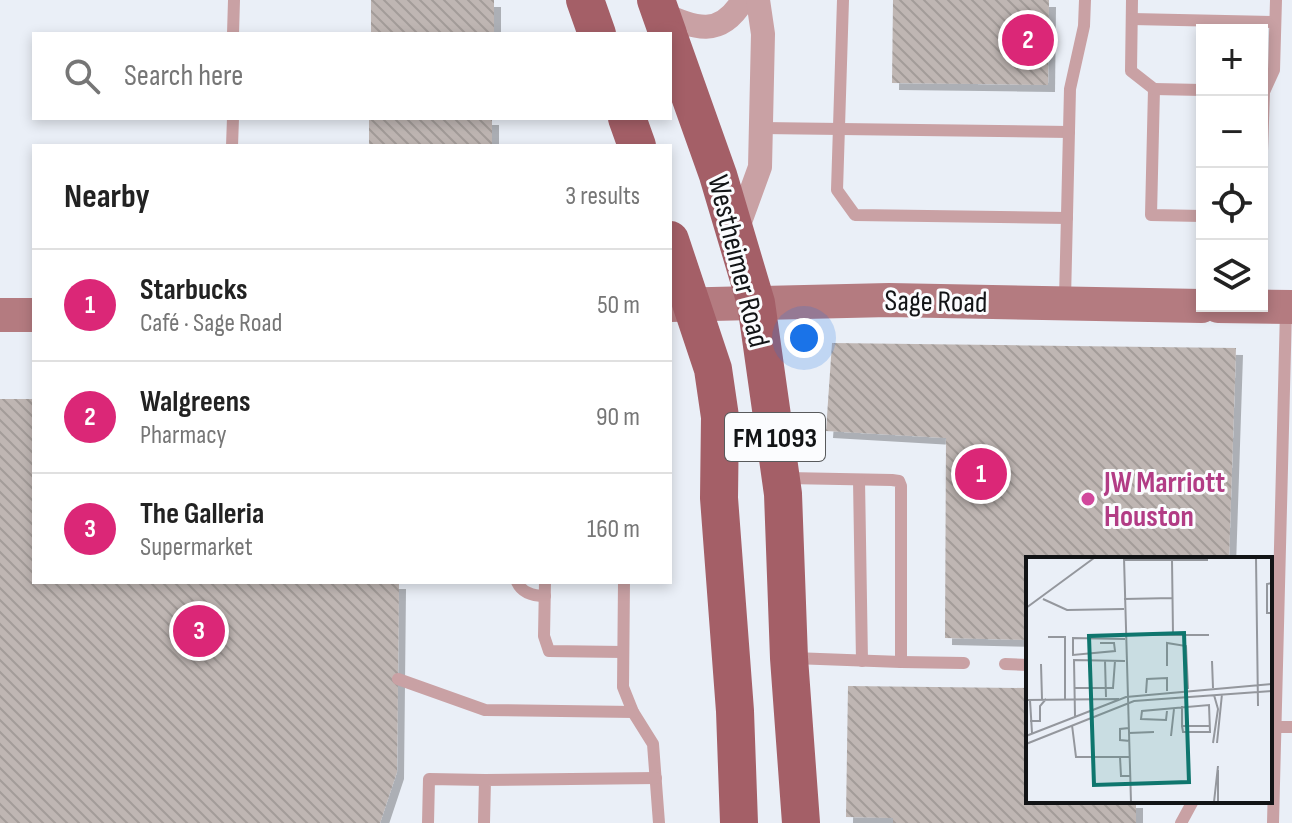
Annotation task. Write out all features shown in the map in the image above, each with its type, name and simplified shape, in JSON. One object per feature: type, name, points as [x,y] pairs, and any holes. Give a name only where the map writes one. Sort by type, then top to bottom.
[{"type":"main road","points":[[585,0],[596,32]]},
{"type":"main road","name":"Westheimer Road","points":[[672,47],[718,175],[756,303],[781,478],[789,658],[801,823]]},
{"type":"main road","points":[[628,120],[636,144]]},
{"type":"main road","name":"Westheimer Road","points":[[672,252],[681,305],[713,369],[720,417],[719,498],[736,734],[739,823]]},
{"type":"main road","name":"Sage Road","points":[[681,305],[889,300],[1196,306]]},
{"type":"main road","points":[[0,315],[32,315]]},
{"type":"main road","points":[[736,734],[766,823]]},
{"type":"street","points":[[663,22],[694,28],[718,26],[737,10],[743,0]]},
{"type":"street","points":[[736,236],[760,167],[763,34],[758,0]]},
{"type":"lane","points":[[233,32],[234,0]]},
{"type":"lane","points":[[843,0],[837,190],[855,215],[1067,218]]},
{"type":"lane","points":[[1065,303],[1070,89],[1084,26],[1085,0]]},
{"type":"lane","points":[[1132,0],[1131,71],[1154,89],[1196,90]]},
{"type":"lane","points":[[1268,82],[1274,70],[1276,0]]},
{"type":"lane","points":[[1132,19],[1275,22]]},
{"type":"lane","points":[[1154,89],[1151,215],[1196,216]]},
{"type":"lane","points":[[232,144],[233,120]]},
{"type":"lane","points":[[762,128],[1069,132]]},
{"type":"lane","points":[[1273,307],[1273,823]]},
{"type":"lane","points":[[781,478],[899,481],[901,662]]},
{"type":"lane","points":[[859,480],[862,661]]},
{"type":"lane","points":[[518,584],[531,595],[545,596]]},
{"type":"lane","points":[[545,584],[544,636],[549,651],[623,652]]},
{"type":"lane","points":[[624,584],[623,687],[633,712],[653,744],[659,823]]},
{"type":"lane","points":[[789,658],[964,663]]},
{"type":"lane","points":[[1005,664],[1026,665]]},
{"type":"lane","points":[[398,679],[485,710],[633,712]]},
{"type":"lane","points":[[1275,727],[1292,727]]},
{"type":"lane","points":[[428,823],[429,779],[656,778]]},
{"type":"lane","points":[[484,823],[485,780]]},
{"type":"lane","points":[[1181,823],[1192,803]]},
{"type":"building","points":[[371,0],[494,0],[494,32],[371,32]]},
{"type":"building","points":[[893,0],[1049,0],[1048,85],[892,83]]},
{"type":"building","points":[[369,120],[492,120],[492,144],[369,144]]},
{"type":"building","name":"JW Marriott Houston","points":[[832,343],[1236,348],[1229,557],[1026,557],[1026,640],[945,638],[946,438],[826,431]]},
{"type":"building","points":[[0,399],[32,399],[32,584],[399,584],[397,772],[380,823],[0,823]]},
{"type":"building","points":[[848,686],[1026,688],[1026,803],[1136,803],[1136,823],[893,823],[893,818],[846,817]]},
{"type":"place","name":"Walgreens","points":[[1028,40]]},
{"type":"place","name":"Starbucks","points":[[981,474]]},
{"type":"place","name":"JW Marriott Houston","points":[[1088,499]]},
{"type":"place","name":"The Galleria","points":[[199,631]]}]
